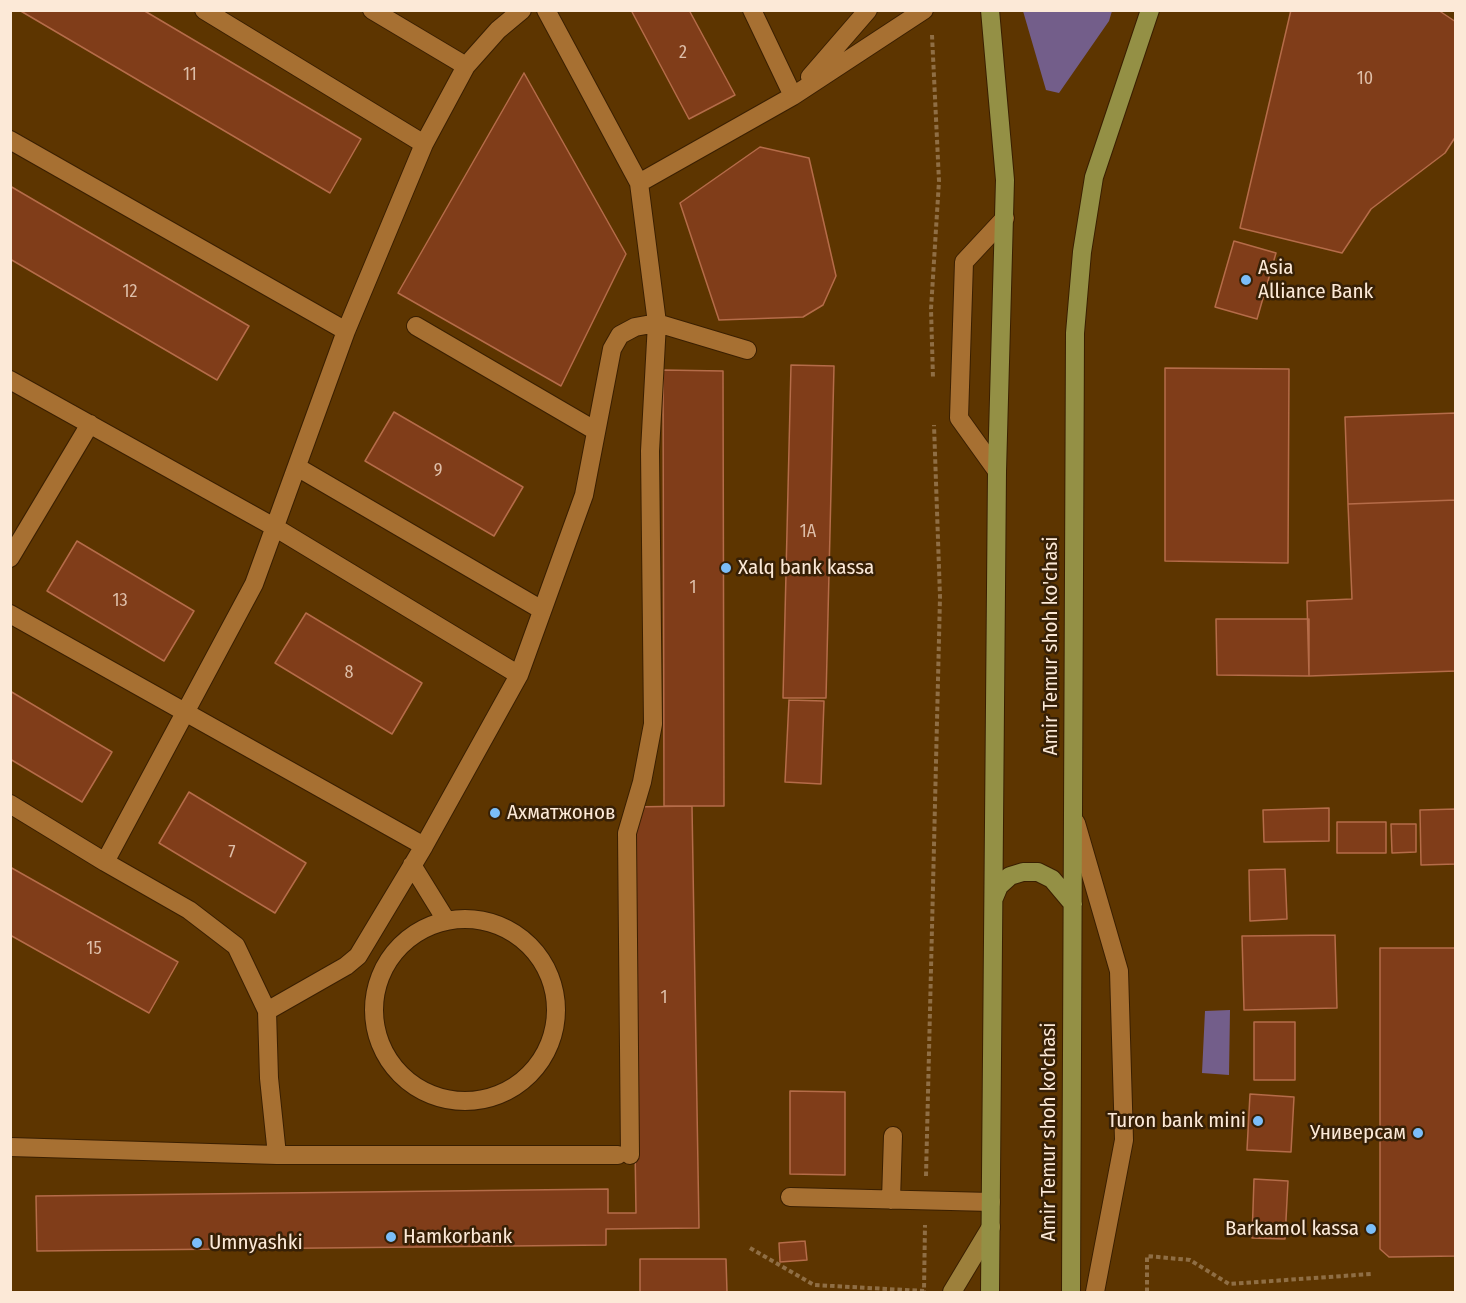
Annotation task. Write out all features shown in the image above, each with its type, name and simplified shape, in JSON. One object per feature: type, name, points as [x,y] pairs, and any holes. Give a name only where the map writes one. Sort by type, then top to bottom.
[{"type":"main road","points":[[990,10],[1005,180],[998,471],[990,1293]]},
{"type":"main road","name":"Amir Temur shoh ko'chasi","points":[[1071,1293],[1075,333],[1082,252],[1094,177],[1150,10]]},
{"type":"main road","points":[[994,897],[999,886],[1010,876],[1023,872],[1038,872],[1052,879],[1073,904]]},
{"type":"street","points":[[952,1293],[991,1227]]},
{"type":"lane","points":[[204,10],[424,144]]},
{"type":"lane","points":[[372,10],[466,66]]},
{"type":"lane","points":[[105,862],[254,584],[346,331],[424,144],[466,66],[498,30],[522,10]]},
{"type":"lane","points":[[10,1147],[277,1155],[624,1155],[627,832],[642,782],[653,724],[650,451],[657,323],[639,183],[546,10]]},
{"type":"lane","points":[[752,10],[793,96]]},
{"type":"lane","points":[[793,96],[868,10]]},
{"type":"lane","points":[[639,183],[793,96],[924,10]]},
{"type":"lane","points":[[10,140],[346,331]]},
{"type":"lane","points":[[998,471],[959,418],[964,262],[1005,218]]},
{"type":"lane","points":[[267,1011],[346,966],[358,956],[424,846],[519,675],[584,495],[612,349],[620,335],[635,327],[657,323],[747,350]]},
{"type":"lane","points":[[416,326],[596,431]]},
{"type":"lane","points":[[10,380],[276,528],[519,675]]},
{"type":"lane","points":[[10,558],[90,424]]},
{"type":"lane","points":[[297,467],[542,610]]},
{"type":"lane","points":[[10,614],[424,846]]},
{"type":"lane","points":[[10,804],[189,910],[236,946],[267,1011],[269,1078],[277,1155]]},
{"type":"lane","points":[[1073,813],[1119,971],[1124,1140],[1095,1293]]},
{"type":"lane","points":[[412,865],[446,920]]},
{"type":"lane","points":[[478,919],[508,929],[533,949],[550,976],[557,1007],[552,1039],[537,1067],[518,1084],[490,1098],[458,1101],[427,1093],[413,1085],[390,1063],[376,1034],[373,1002],[381,972],[399,945],[417,931],[446,920],[478,919]]},
{"type":"lane","points":[[891,1200],[893,1136]]},
{"type":"lane","points":[[790,1197],[991,1202]]},
{"type":"path","points":[[932,33],[939,181],[931,309],[933,390]]},
{"type":"path","points":[[750,1248],[814,1285],[924,1291],[940,597],[934,413]]},
{"type":"path","points":[[1148,1293],[1147,1256],[1190,1260],[1229,1284],[1371,1274]]},
{"type":"path","points":[[1229,1284],[1229,1293]]},
{"type":"shaded area","points":[[1023,11],[1112,11],[1109,21],[1059,93],[1046,90]]},
{"type":"shaded area","points":[[1230,1010],[1229,1075],[1202,1073],[1205,1011]]},
{"type":"building","points":[[19,10],[143,10],[361,139],[330,193]]},
{"type":"building","points":[[631,10],[689,10],[735,95],[689,119]]},
{"type":"building","points":[[1291,10],[1438,10],[1456,22],[1456,136],[1445,153],[1371,209],[1342,253],[1240,228]]},
{"type":"building","points":[[524,73],[626,254],[561,386],[398,293]]},
{"type":"building","points":[[760,147],[809,158],[836,276],[823,305],[803,317],[719,320],[680,203]]},
{"type":"building","points":[[10,186],[249,326],[217,380],[10,259]]},
{"type":"building","name":"Asia Alliance Bank","points":[[1234,241],[1276,253],[1257,319],[1215,307]]},
{"type":"building","points":[[791,365],[834,366],[826,698],[783,698]]},
{"type":"building","points":[[1165,368],[1289,369],[1288,563],[1165,561]]},
{"type":"building","points":[[663,370],[723,371],[724,806],[664,806]]},
{"type":"building","points":[[394,412],[523,487],[494,536],[365,461]]},
{"type":"building","points":[[1456,413],[1456,500],[1348,504],[1345,417]]},
{"type":"building","points":[[1456,500],[1456,671],[1309,676],[1307,601],[1352,599],[1348,504]]},
{"type":"building","points":[[77,541],[194,611],[164,661],[47,591]]},
{"type":"building","points":[[306,613],[422,683],[392,734],[275,663]]},
{"type":"building","points":[[1216,619],[1309,619],[1309,676],[1217,675]]},
{"type":"building","points":[[10,691],[112,752],[82,802],[10,759]]},
{"type":"building","points":[[789,700],[824,701],[821,784],[785,782]]},
{"type":"building","points":[[189,792],[306,863],[275,913],[159,843]]},
{"type":"building","points":[[692,806],[699,1228],[606,1229],[606,1245],[37,1251],[36,1196],[608,1189],[608,1213],[636,1213],[630,807]]},
{"type":"building","points":[[1329,808],[1329,841],[1264,842],[1263,810]]},
{"type":"building","points":[[1456,809],[1456,864],[1421,865],[1420,810]]},
{"type":"building","points":[[1337,822],[1386,822],[1386,853],[1337,853]]},
{"type":"building","points":[[1391,824],[1416,824],[1416,852],[1392,853]]},
{"type":"building","points":[[10,867],[178,962],[149,1013],[10,935]]},
{"type":"building","points":[[1285,869],[1287,919],[1250,921],[1249,870]]},
{"type":"building","points":[[1335,935],[1337,1008],[1244,1010],[1242,936]]},
{"type":"building","name":"Универсам","points":[[1380,948],[1456,948],[1456,1256],[1389,1257],[1380,1249]]},
{"type":"building","points":[[1254,1022],[1295,1022],[1295,1080],[1254,1080]]},
{"type":"building","points":[[790,1091],[845,1092],[845,1175],[790,1174]]},
{"type":"building","points":[[1250,1094],[1294,1097],[1291,1152],[1247,1150]]},
{"type":"building","points":[[1254,1179],[1288,1181],[1285,1239],[1252,1238]]},
{"type":"building","points":[[805,1241],[807,1260],[780,1262],[779,1243]]},
{"type":"building","points":[[640,1259],[726,1259],[727,1292],[640,1292]]},
{"type":"place","name":"Asia Alliance Bank","points":[[1246,280]]},
{"type":"place","name":"Xalq bank kassa","points":[[726,568]]},
{"type":"place","name":"Ахматжонов","points":[[495,813]]},
{"type":"place","name":"Turon bank mini","points":[[1258,1121]]},
{"type":"place","name":"Универсам","points":[[1418,1133]]},
{"type":"place","name":"Barkamol kassa","points":[[1371,1229]]},
{"type":"place","name":"Hamkorbank","points":[[391,1237]]},
{"type":"place","name":"Umnyashki","points":[[197,1243]]}]
